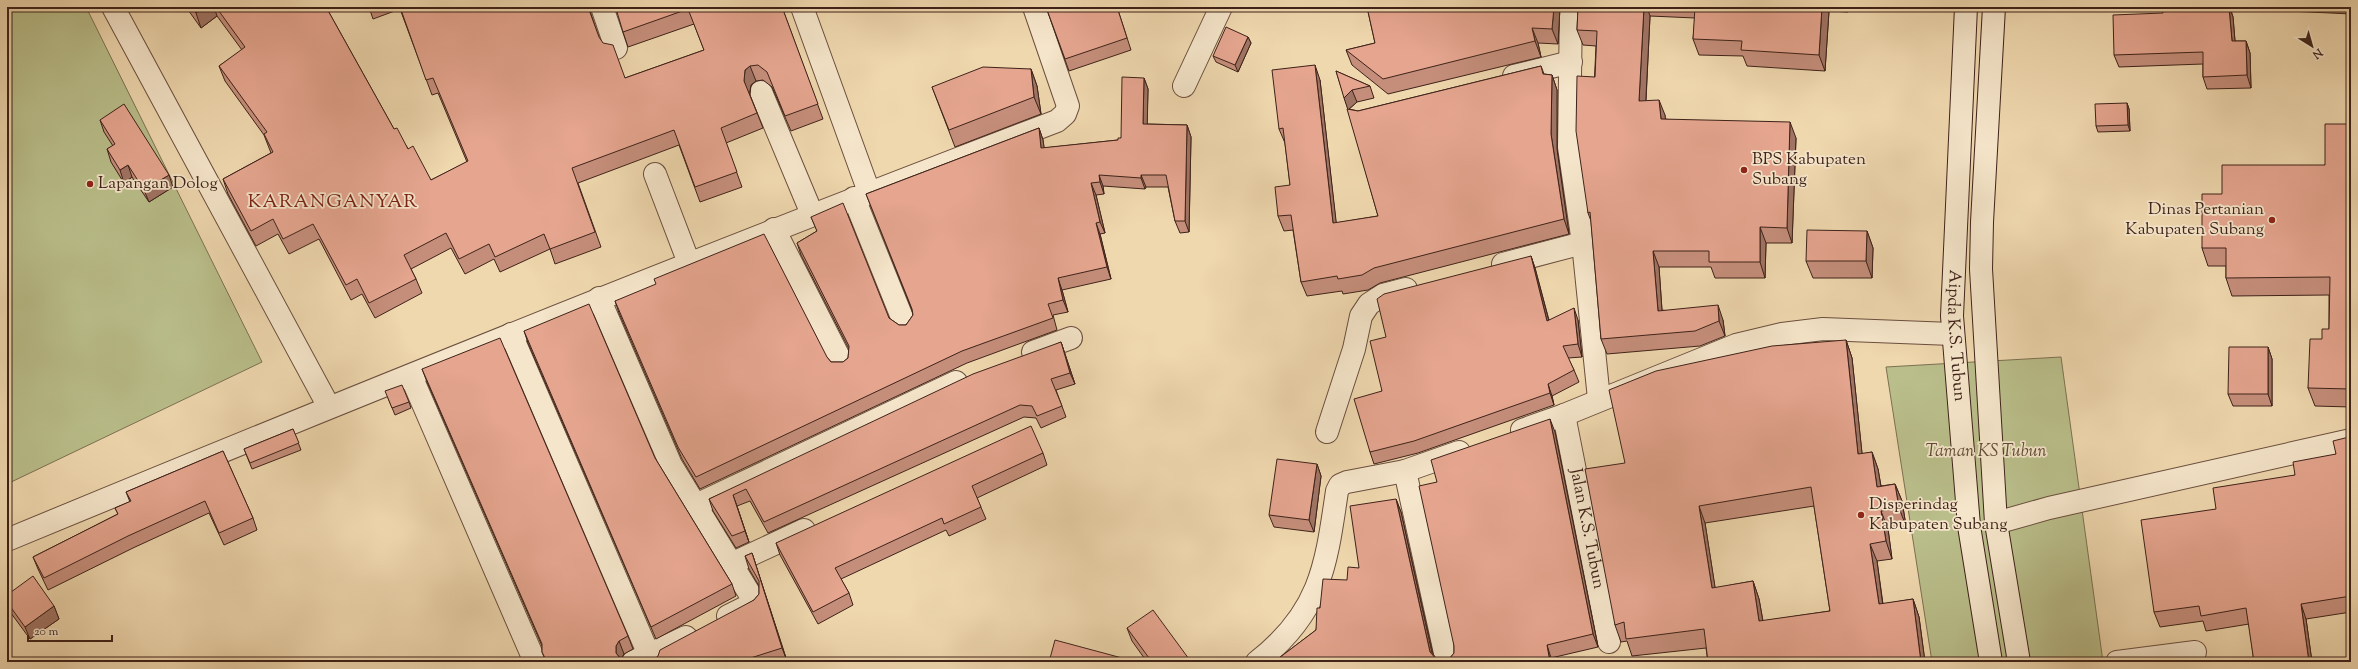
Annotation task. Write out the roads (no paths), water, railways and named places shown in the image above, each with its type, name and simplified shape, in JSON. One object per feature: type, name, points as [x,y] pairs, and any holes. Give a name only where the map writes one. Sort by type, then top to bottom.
[{"type":"street","points":[[114,7],[329,407]]},
{"type":"street","points":[[602,7],[616,48]]},
{"type":"street","points":[[802,7],[905,325]]},
{"type":"street","points":[[7,540],[329,407],[411,376],[599,298],[812,214],[1057,121],[1065,114],[1068,106],[1034,7]]},
{"type":"street","points":[[1184,86],[1221,7]]},
{"type":"street","points":[[1571,7],[1569,147],[1583,243],[1599,399]]},
{"type":"street","name":"Aipda K.S. Tubun","points":[[1966,7],[1955,222],[1952,334],[1969,526],[1991,662]]},
{"type":"street","name":"Aipda K.S. Tubun","points":[[1994,7],[1982,222],[1982,269],[1996,523],[2019,662]]},
{"type":"street","points":[[1496,81],[1571,62]]},
{"type":"street","points":[[761,92],[812,214]]},
{"type":"street","points":[[655,174],[689,263]]},
{"type":"street","points":[[774,229],[842,364]]},
{"type":"street","points":[[1483,269],[1583,243]]},
{"type":"street","points":[[1327,432],[1354,349],[1361,316],[1369,304],[1383,295],[1429,283]]},
{"type":"street","points":[[511,334],[645,660],[750,605],[751,596],[671,466],[599,298]]},
{"type":"street","points":[[1503,436],[1564,415],[1599,399],[1736,344],[1782,334],[1824,329],[1952,334]]},
{"type":"street","points":[[1015,359],[1071,338]]},
{"type":"street","points":[[696,505],[972,374]]},
{"type":"street","points":[[411,376],[535,662]]},
{"type":"street","name":"Jalan K.S. Tubun","points":[[1564,415],[1609,642]]},
{"type":"street","points":[[1996,523],[2057,506],[2351,440]]},
{"type":"street","points":[[1257,662],[1275,648],[1298,622],[1316,592],[1327,557],[1337,491],[1340,485],[1347,482],[1405,471],[1481,444]]},
{"type":"street","points":[[1405,471],[1447,662]]},
{"type":"street","points":[[731,564],[826,521]]},
{"type":"street","points":[[2117,662],[2195,652]]},
{"type":"place","name":"BPS Kabupaten Subang","points":[[1744,170]]},
{"type":"place","name":"Lapangan Dolog","points":[[90,184]]},
{"type":"place","name":"Dinas Pertanian Kabupaten Subang","points":[[2272,220]]},
{"type":"place","name":"Disperindag Kabupaten Subang","points":[[1861,515]]},
{"type":"district","name":"KARANGANYAR","points":[[333,202]]},
{"type":"park label","name":"Taman KS Tubun","points":[[1986,452]]}]
